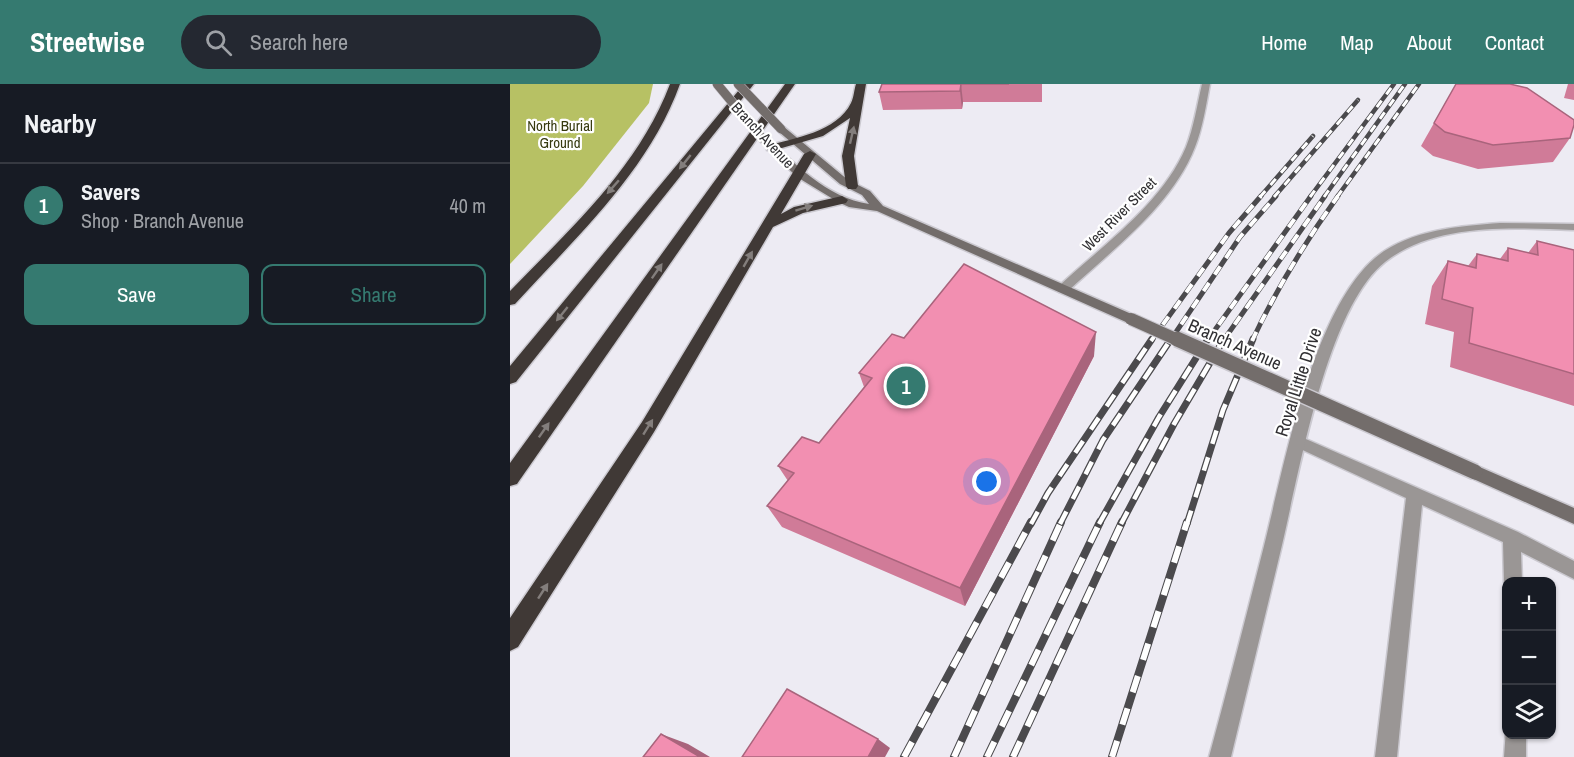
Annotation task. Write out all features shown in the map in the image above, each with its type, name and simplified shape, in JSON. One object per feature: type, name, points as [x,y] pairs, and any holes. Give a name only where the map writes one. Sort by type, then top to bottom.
[{"type":"highway","points":[[510,300],[600,202],[635,159],[664,116],[675,84]]},
{"type":"highway","points":[[722,117],[740,84]]},
{"type":"highway","points":[[510,378],[748,84]]},
{"type":"highway","points":[[510,478],[790,84]]},
{"type":"highway","points":[[852,186],[848,156],[861,84]]},
{"type":"highway","points":[[771,148],[833,128],[845,119],[856,103]]},
{"type":"highway","points":[[510,639],[648,427],[810,154]]},
{"type":"highway","points":[[768,225],[804,208],[842,200]]},
{"type":"main road","name":"Branch Avenue","points":[[717,84],[771,148],[799,173],[849,204],[879,208],[1574,516]]},
{"type":"main road","name":"Branch Avenue","points":[[740,84],[781,129],[852,186],[866,193],[879,208]]},
{"type":"street","name":"West River Street","points":[[1063,289],[1155,201],[1177,174],[1187,156],[1197,128],[1206,84]]},
{"type":"street","name":"Royal Little Drive","points":[[1220,757],[1299,442],[1328,341],[1360,281],[1381,259],[1417,241],[1460,230],[1520,225],[1574,227]]},
{"type":"street","points":[[1299,442],[1512,538],[1574,570]]},
{"type":"street","points":[[1386,757],[1415,494]]},
{"type":"street","points":[[1512,538],[1513,577]]},
{"type":"street","points":[[1515,739],[1515,757]]},
{"type":"green space","name":"North Burial Ground","points":[[510,84],[653,84],[649,103],[583,186],[510,264]]},
{"type":"building","points":[[882,84],[961,84],[960,91],[879,92]]},
{"type":"building","points":[[1456,84],[1510,84],[1527,88],[1574,120],[1570,138],[1493,145],[1445,132],[1434,123]]},
{"type":"building","points":[[1537,241],[1574,250],[1574,374],[1469,343],[1473,308],[1442,299],[1448,261],[1476,268],[1477,254],[1508,261],[1508,248],[1538,255]]},
{"type":"building","points":[[964,264],[1096,332],[960,588],[767,506],[794,473],[778,466],[802,437],[819,443],[872,378],[859,373],[892,334],[904,338]]},
{"type":"building","points":[[787,689],[878,739],[868,757],[742,757]]},
{"type":"building","points":[[661,734],[700,757],[643,757]]},
{"type":"railway","points":[[1310,197],[1394,84]]},
{"type":"railway","points":[[1324,197],[1405,84]]},
{"type":"railway","points":[[1337,197],[1419,84]]},
{"type":"railway","points":[[1274,197],[1358,100]]},
{"type":"railway","points":[[1260,197],[1313,136]]},
{"type":"railway","points":[[1151,341],[1229,233],[1261,196]]},
{"type":"railway","points":[[1170,341],[1240,237],[1276,196]]},
{"type":"railway","points":[[1207,341],[1311,196]]},
{"type":"railway","points":[[1223,341],[1325,196]]},
{"type":"railway","points":[[1253,339],[1292,267],[1338,196]]},
{"type":"railway","points":[[1031,524],[1048,493],[1152,339]]},
{"type":"railway","points":[[1061,522],[1103,440],[1171,339]]},
{"type":"railway","points":[[1099,524],[1159,417],[1208,339]]},
{"type":"railway","points":[[1122,523],[1174,424],[1224,339]]},
{"type":"railway","points":[[1187,524],[1223,410],[1253,339]]},
{"type":"railway","points":[[904,757],[1031,522]]},
{"type":"railway","points":[[954,757],[1061,522]]},
{"type":"railway","points":[[1112,757],[1187,522]]},
{"type":"railway","points":[[1013,757],[1122,523]]},
{"type":"railway","points":[[987,757],[1099,524]]},
{"type":"place","name":"Savers","points":[[906,386]]}]
